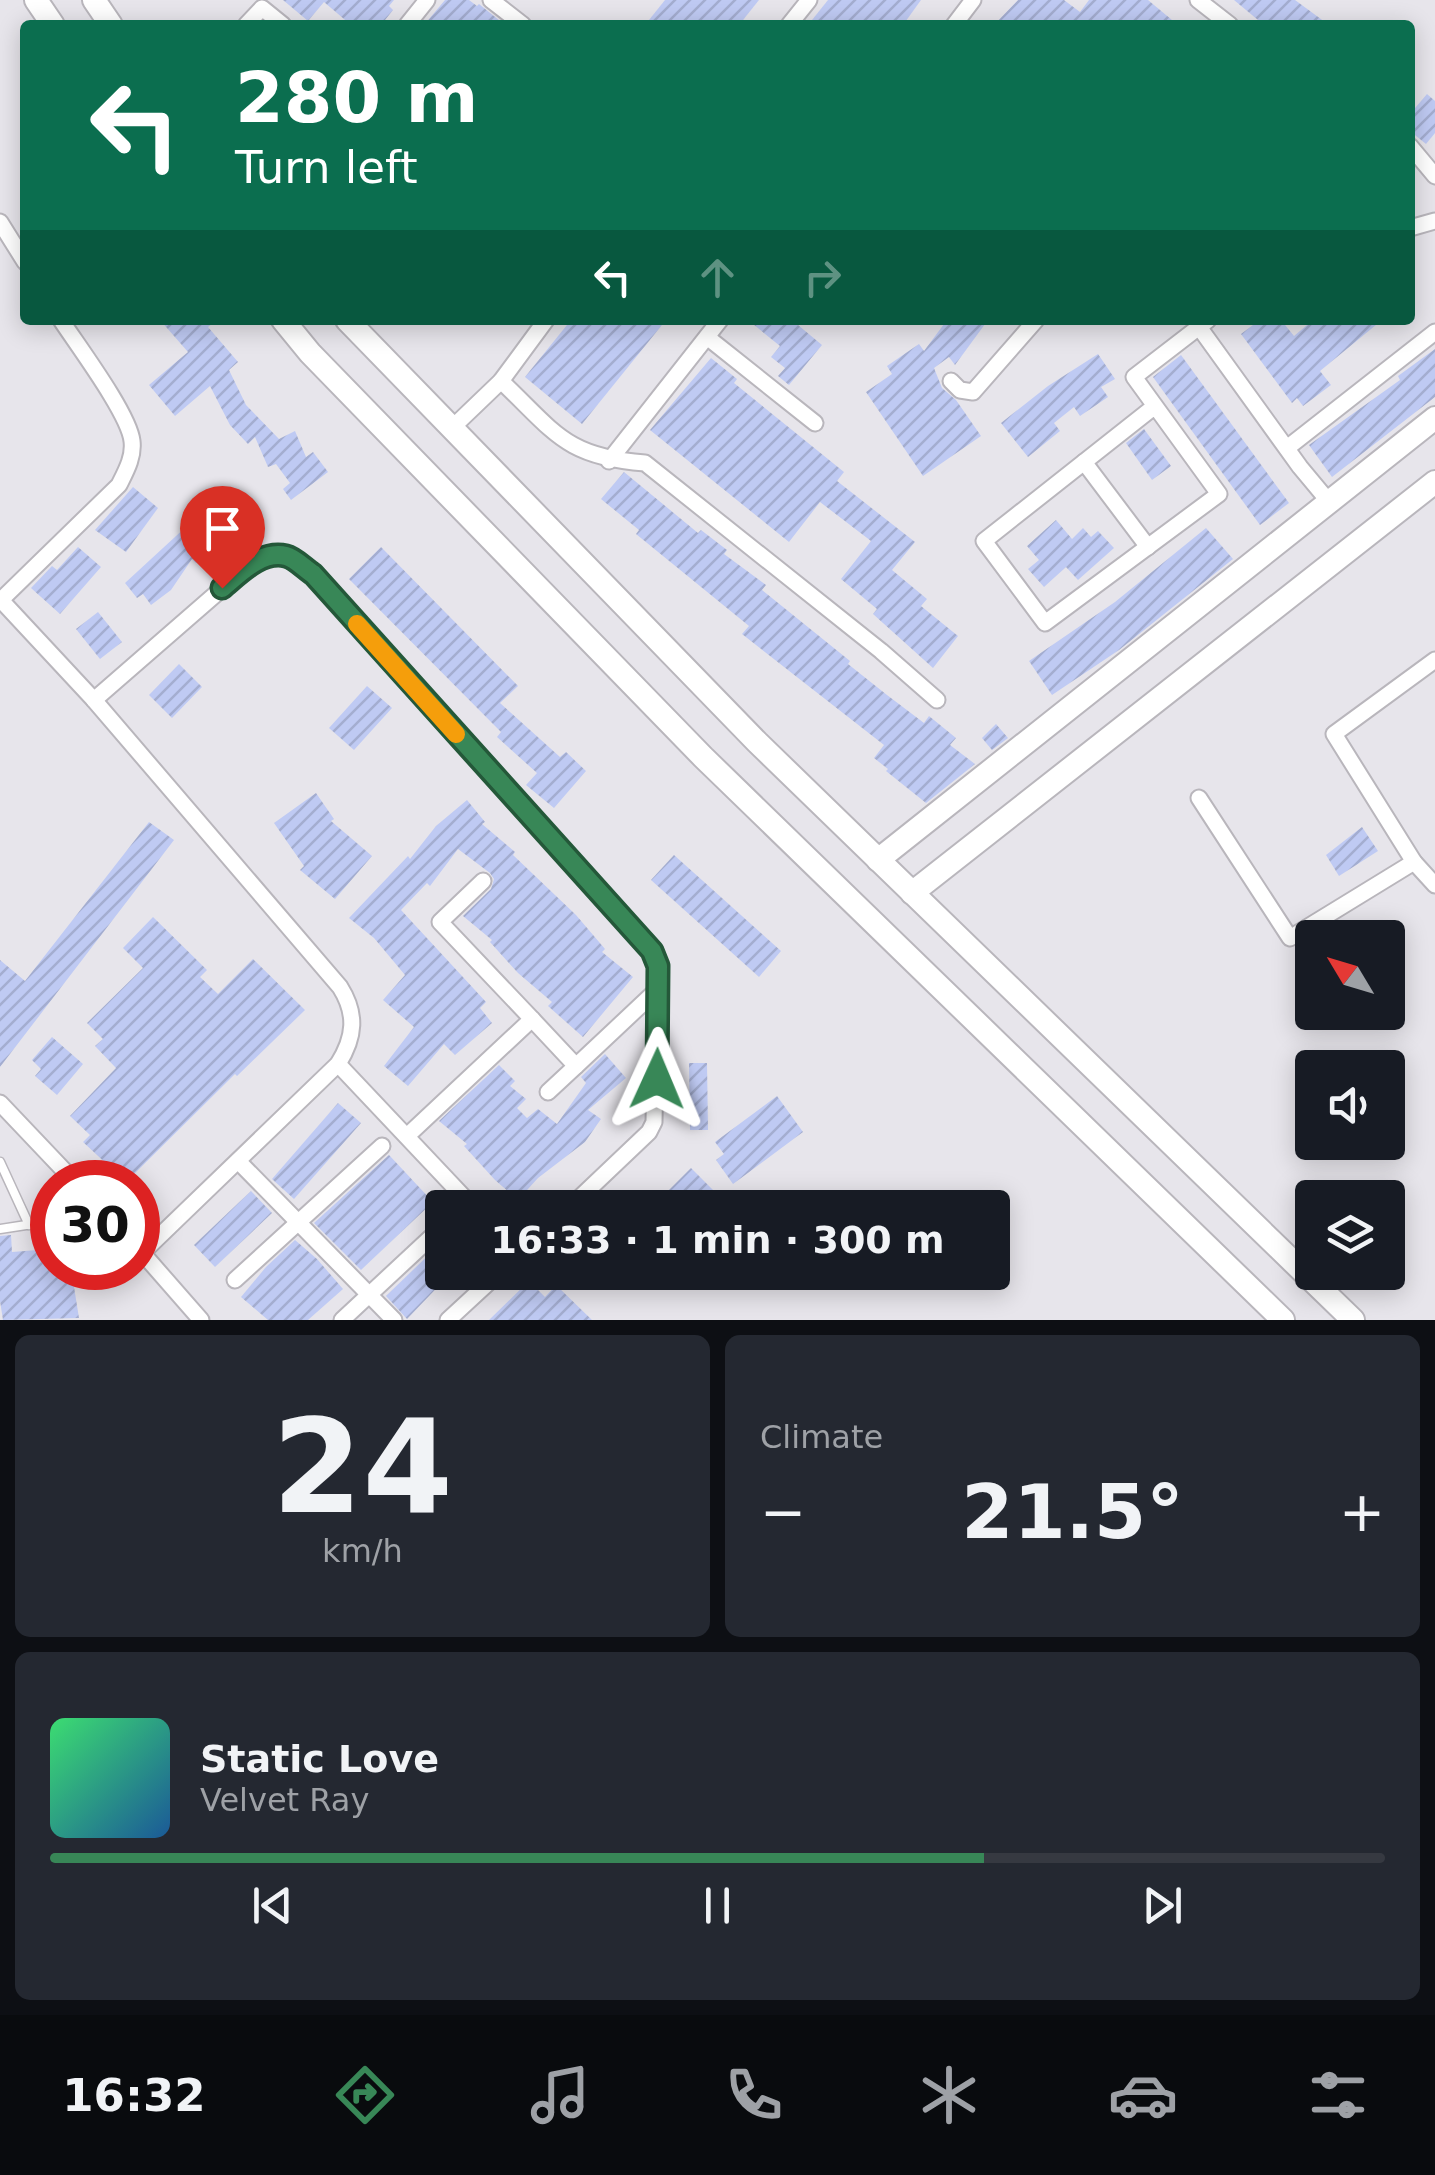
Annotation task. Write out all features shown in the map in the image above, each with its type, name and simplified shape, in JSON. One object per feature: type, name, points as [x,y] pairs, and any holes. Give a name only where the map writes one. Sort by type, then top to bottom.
[{"type":"street","points":[[411,20],[427,0]]},
{"type":"street","points":[[491,0],[516,20]]},
{"type":"street","points":[[794,20],[810,0]]},
{"type":"street","points":[[958,20],[974,0]]},
{"type":"street","points":[[1198,0],[1224,20]]},
{"type":"street","points":[[251,20],[262,8],[278,20]]},
{"type":"street","points":[[1415,152],[1435,176]]},
{"type":"street","points":[[0,222],[20,254]]},
{"type":"street","points":[[65,325],[124,420],[132,440],[130,464],[119,485],[1,599],[94,700],[340,987],[350,1003],[353,1023],[350,1044],[338,1064],[160,1232]]},
{"type":"street","points":[[287,325],[703,757],[1282,1320]]},
{"type":"street","points":[[352,325],[757,742],[1353,1320]]},
{"type":"street","points":[[453,427],[501,381],[541,325]]},
{"type":"street","points":[[609,460],[716,325]]},
{"type":"street","points":[[951,381],[960,390],[973,392],[1032,325]]},
{"type":"street","points":[[1155,406],[984,541],[1045,623],[1218,494],[1155,406],[1134,377],[1201,325]]},
{"type":"street","points":[[1205,325],[1287,448],[1330,503]]},
{"type":"street","points":[[1287,448],[1435,332]]},
{"type":"street","points":[[707,337],[815,423]]},
{"type":"street","points":[[501,381],[570,446],[609,460],[645,463],[937,700]]},
{"type":"street","points":[[878,860],[1435,418]]},
{"type":"street","points":[[1084,462],[1148,547]]},
{"type":"street","points":[[912,893],[1435,482]]},
{"type":"street","points":[[94,700],[248,566],[267,558],[287,556],[313,574],[652,951],[658,966],[654,1122],[649,1132],[588,1190]]},
{"type":"street","points":[[1435,660],[1334,734],[1414,862],[1435,885]]},
{"type":"street","points":[[1199,798],[1290,938],[1414,862]]},
{"type":"street","points":[[483,881],[440,922],[576,1066]]},
{"type":"street","points":[[548,1092],[658,988]]},
{"type":"street","points":[[406,1136],[532,1018]]},
{"type":"street","points":[[338,1064],[457,1190]]},
{"type":"street","points":[[0,1103],[54,1160]]},
{"type":"street","points":[[235,1280],[382,1146]]},
{"type":"street","points":[[238,1161],[394,1320]]},
{"type":"street","points":[[342,1320],[425,1243]]},
{"type":"street","points":[[160,1273],[201,1320]]},
{"type":"street","points":[[448,1320],[480,1290]]},
{"type":"lane","points":[[0,1162],[29,1225],[0,1229]]},
{"type":"building","points":[[283,0],[394,0],[389,6],[393,10],[385,20],[345,20],[324,2],[307,20]]},
{"type":"building","points":[[445,0],[469,0],[499,20],[428,20]]},
{"type":"building","points":[[665,0],[759,0],[743,20],[649,20]]},
{"type":"building","points":[[828,0],[921,0],[907,20],[812,20]]},
{"type":"building","points":[[1018,0],[1064,0],[1080,12],[1089,0],[1148,0],[1172,20],[999,20]]},
{"type":"building","points":[[1234,0],[1295,0],[1322,20],[1258,20]]},
{"type":"building","points":[[1427,94],[1435,101],[1435,133],[1426,144],[1415,135],[1415,108]]},
{"type":"building","points":[[164,325],[211,325],[208,327],[238,362],[229,370],[246,405],[279,439],[295,431],[306,457],[313,452],[328,472],[291,500],[283,489],[290,483],[276,464],[268,467],[255,437],[248,444],[230,425],[210,386],[175,416],[149,385],[188,352]]},
{"type":"building","points":[[567,325],[662,325],[582,424],[525,377]]},
{"type":"building","points":[[754,325],[798,325],[822,345],[789,385],[778,376],[785,368],[771,357],[780,346]]},
{"type":"building","points":[[943,325],[984,325],[955,365],[949,357],[934,368],[942,388],[956,400],[981,436],[923,476],[866,392],[892,374],[887,366],[919,344],[924,351]]},
{"type":"building","points":[[1253,325],[1285,325],[1294,336],[1307,325],[1376,325],[1320,371],[1331,385],[1303,406],[1297,398],[1292,403],[1241,334]]},
{"type":"building","points":[[1435,349],[1435,397],[1332,477],[1309,445],[1400,380],[1398,376]]},
{"type":"building","points":[[1098,354],[1115,379],[1101,387],[1108,397],[1080,416],[1074,407],[1054,423],[1060,431],[1028,457],[1001,423]]},
{"type":"building","points":[[1181,355],[1289,503],[1260,525],[1153,377]]},
{"type":"building","points":[[711,358],[737,379],[734,383],[844,472],[837,481],[915,542],[892,570],[927,599],[921,606],[958,636],[933,668],[873,614],[877,609],[841,579],[871,541],[820,502],[789,542],[650,430]]},
{"type":"building","points":[[1144,429],[1171,466],[1152,480],[1126,443]]},
{"type":"building","points":[[624,472],[698,533],[701,530],[727,550],[724,554],[766,585],[762,590],[850,661],[848,664],[924,723],[929,716],[956,738],[950,745],[975,764],[926,803],[886,771],[874,758],[884,745],[742,634],[749,626],[636,534],[639,530],[601,499]]},
{"type":"building","points":[[133,487],[158,508],[126,552],[95,530]]},
{"type":"building","points":[[234,491],[253,518],[196,563],[192,559],[171,590],[151,605],[143,594],[137,598],[125,583],[201,513]]},
{"type":"building","points":[[1056,520],[1072,539],[1083,528],[1091,537],[1098,531],[1114,548],[1078,580],[1066,567],[1044,587],[1028,569],[1039,560],[1027,546]]},
{"type":"building","points":[[1206,528],[1233,559],[1119,650],[1052,695],[1029,661],[1115,602]]},
{"type":"building","points":[[78,547],[101,567],[60,614],[31,588],[52,566],[57,570]]},
{"type":"building","points":[[381,547],[518,686],[500,703],[560,757],[566,752],[586,771],[554,808],[526,785],[537,773],[497,737],[501,732],[349,579]]},
{"type":"building","points":[[98,612],[122,642],[100,659],[76,629]]},
{"type":"building","points":[[179,664],[202,687],[172,718],[149,695]]},
{"type":"building","points":[[367,686],[392,708],[354,750],[329,728]]},
{"type":"building","points":[[996,724],[1008,738],[992,750],[982,738]]},
{"type":"building","points":[[316,793],[334,819],[331,821],[372,856],[335,899],[300,870],[304,866],[274,823]]},
{"type":"building","points":[[467,800],[485,822],[482,824],[576,915],[605,949],[602,952],[633,977],[583,1037],[548,1006],[552,1002],[518,973],[492,940],[463,916],[491,889],[494,879],[458,849],[430,886],[427,883],[401,910],[486,1002],[480,1008],[492,1023],[455,1055],[444,1044],[408,1086],[384,1066],[414,1027],[383,1000],[405,975],[374,938],[349,918],[408,856],[410,859],[436,826]]},
{"type":"building","points":[[149,822],[174,840],[0,1067],[0,960],[25,981]]},
{"type":"building","points":[[1362,827],[1378,851],[1339,876],[1326,855]]},
{"type":"building","points":[[674,855],[781,951],[759,977],[651,880]]},
{"type":"building","points":[[153,917],[207,970],[200,977],[218,994],[253,959],[305,1010],[148,1160],[102,1160],[83,1142],[90,1135],[70,1116],[116,1068],[95,1046],[103,1039],[87,1023],[143,968],[123,948]]},
{"type":"building","points":[[52,1037],[83,1064],[57,1095],[35,1076],[41,1069],[32,1060]]},
{"type":"building","points":[[605,1054],[626,1078],[588,1110],[601,1119],[585,1142],[527,1190],[506,1190],[464,1146],[467,1144],[439,1121],[499,1065],[515,1081],[510,1086],[526,1099],[517,1108],[527,1118],[538,1109],[557,1124],[586,1083],[581,1077]]},
{"type":"building","points":[[689,1063],[707,1063],[708,1130],[690,1130]]},
{"type":"building","points":[[777,1096],[803,1132],[733,1184],[716,1160],[724,1154],[715,1142]]},
{"type":"building","points":[[338,1103],[361,1123],[294,1199],[272,1179]]},
{"type":"building","points":[[389,1155],[425,1193],[425,1210],[361,1270],[314,1223]]},
{"type":"building","points":[[691,1168],[713,1190],[669,1190]]},
{"type":"building","points":[[251,1191],[272,1213],[215,1267],[194,1245]]},
{"type":"building","points":[[11,1235],[12,1252],[30,1251],[30,1290],[75,1290],[79,1318],[3,1320],[0,1236]]},
{"type":"building","points":[[295,1240],[343,1289],[308,1320],[268,1320],[241,1297]]},
{"type":"building","points":[[425,1258],[425,1290],[435,1290],[407,1319],[386,1296]]},
{"type":"building","points":[[520,1290],[538,1290],[545,1297],[551,1290],[561,1290],[592,1320],[489,1320]]},
{"type":"slow traffic","points":[[357,624],[456,734]]},
{"type":"route","points":[[222,588],[248,566],[267,558],[287,556],[313,574],[652,951],[658,966],[657,1079]]}]
